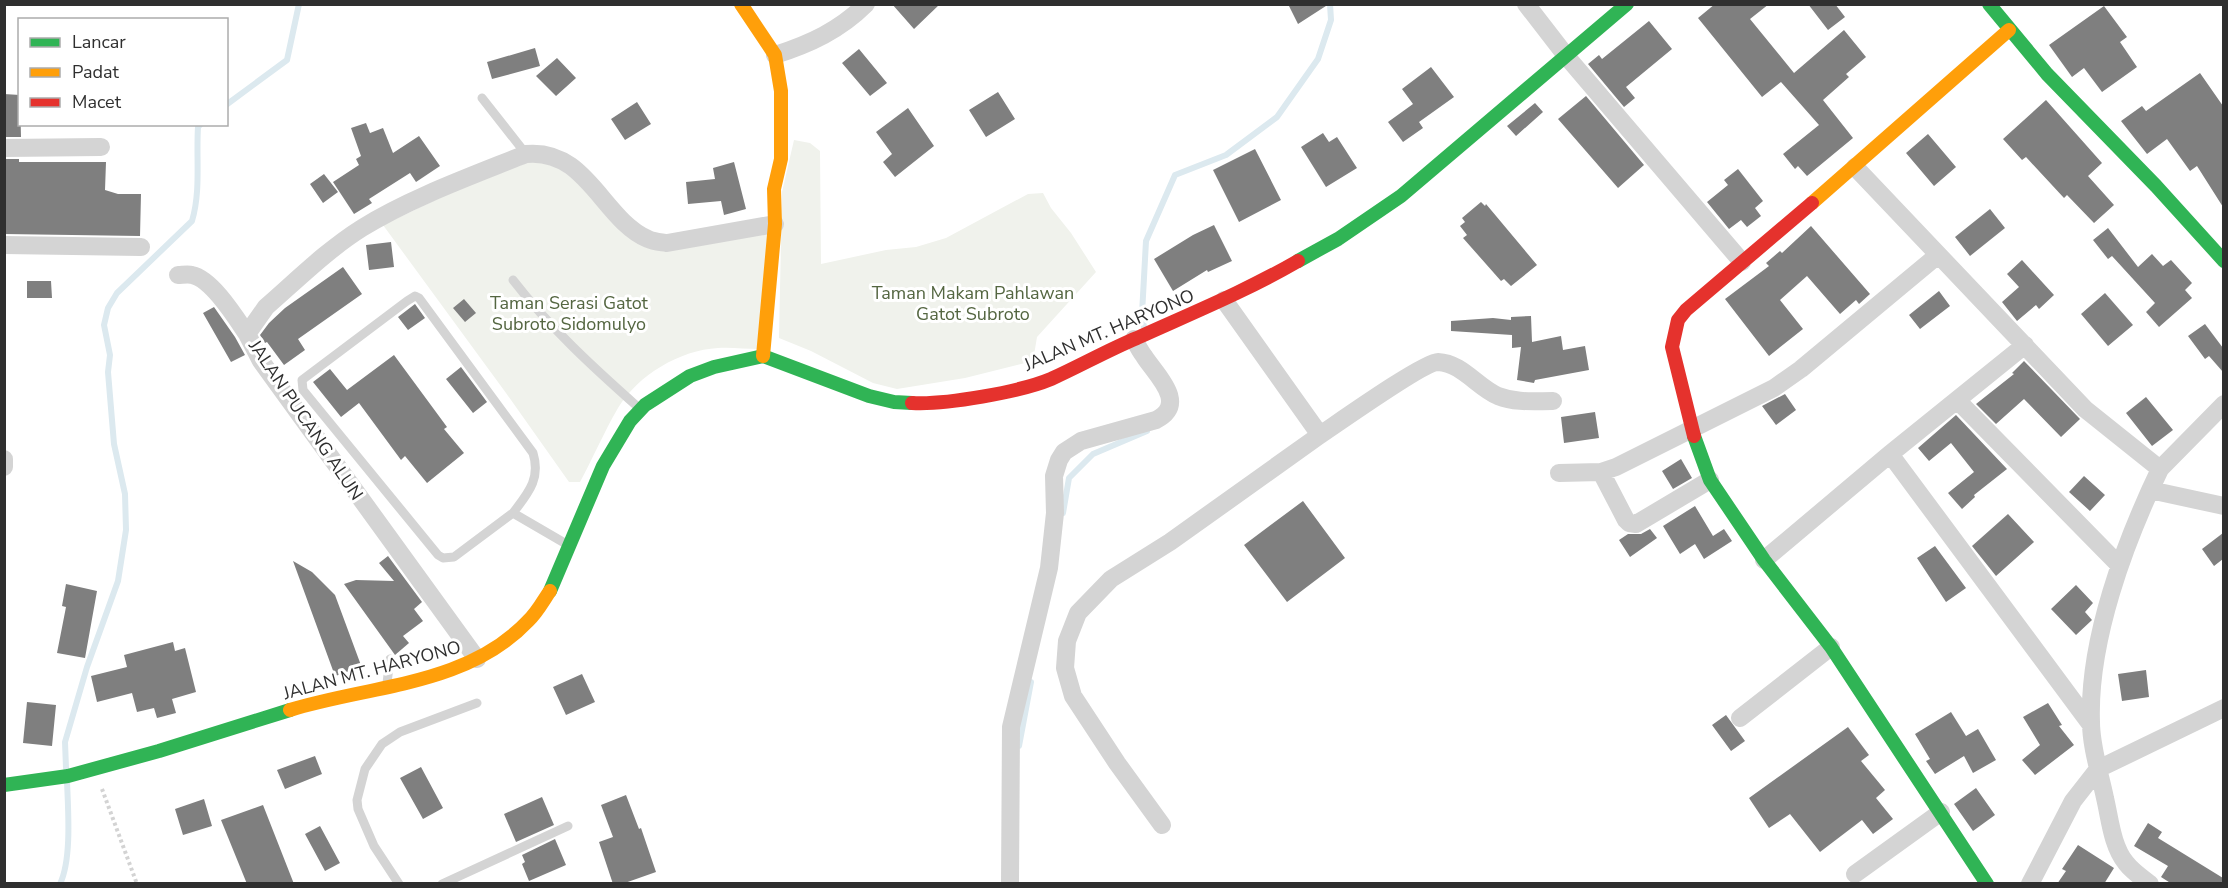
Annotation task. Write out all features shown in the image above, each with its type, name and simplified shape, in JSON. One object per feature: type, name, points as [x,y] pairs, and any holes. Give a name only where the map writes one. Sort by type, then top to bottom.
[{"type":"street","points":[[741,4],[775,55],[781,91],[781,159],[774,189],[775,224],[763,356]]},
{"type":"street","points":[[775,55],[799,48],[822,37],[842,25],[866,4]]},
{"type":"street","points":[[1526,4],[1567,57],[1742,262]]},
{"type":"street","name":"JALAN MT. HARYONO","points":[[4,785],[68,776],[317,702],[457,669],[495,649],[529,621],[555,585],[603,466],[630,421],[641,410],[690,376],[714,367],[763,356],[869,396],[894,402],[925,404],[990,395],[1048,380],[1255,286],[1338,239],[1401,196],[1627,4]]},
{"type":"street","points":[[1989,4],[2047,74],[2156,186],[2223,261]]},
{"type":"street","points":[[1988,884],[1831,647],[1764,560],[1710,480],[1696,444],[1672,347],[1673,334],[1678,320],[1686,310],[1855,168],[2009,30]]},
{"type":"street","points":[[4,148],[100,147]]},
{"type":"street","name":"JALAN PUCANG ALUN","points":[[477,659],[261,361],[247,334],[266,307],[343,240],[411,203],[526,154],[541,153],[556,157],[574,168],[625,222],[637,233],[650,240],[667,243],[775,224]]},
{"type":"street","points":[[1855,168],[2085,409],[2160,469]]},
{"type":"street","points":[[4,245],[141,247]]},
{"type":"street","points":[[1559,473],[1601,472],[1616,467],[1774,388],[1801,369],[1938,255]]},
{"type":"street","points":[[178,275],[193,275],[204,280],[247,334]]},
{"type":"street","points":[[1224,300],[1320,435]]},
{"type":"street","points":[[1010,884],[1011,727],[1049,568],[1055,513],[1054,476],[1059,460],[1068,448],[1087,439],[1163,417],[1170,403],[1168,391],[1161,378],[1144,357],[1134,339]]},
{"type":"street","points":[[1764,560],[1890,453],[2025,345]]},
{"type":"street","points":[[1162,825],[1117,764],[1073,696],[1065,668],[1067,641],[1078,613],[1111,579],[1170,542],[1320,435],[1429,364],[1437,362],[1452,365],[1497,395],[1519,402],[1553,400]]},
{"type":"street","points":[[1957,400],[2119,565]]},
{"type":"street","points":[[2150,884],[2126,864],[2119,851],[2098,769],[2091,725],[2094,674],[2119,565],[2160,469],[2223,404]]},
{"type":"street","points":[[1890,453],[2091,725]]},
{"type":"street","points":[[4,459],[4,467]]},
{"type":"street","points":[[1601,472],[1626,520],[1632,524],[1636,524],[1710,480]]},
{"type":"street","points":[[2150,490],[2223,506]]},
{"type":"street","points":[[1740,718],[1831,647]]},
{"type":"street","points":[[2030,884],[2073,801],[2098,769],[2223,708]]},
{"type":"street","points":[[1855,874],[1941,812]]},
{"type":"lane","points":[[482,98],[526,154]]},
{"type":"lane","points":[[513,280],[537,312],[582,357],[641,410]]},
{"type":"lane","points":[[414,296],[419,298],[533,453],[537,475],[533,487],[513,513],[454,557],[447,558],[438,555],[303,390],[302,380],[414,296]]},
{"type":"lane","points":[[513,513],[570,547]]},
{"type":"lane","points":[[387,685],[390,659]]},
{"type":"lane","points":[[399,884],[374,846],[358,809],[357,800],[365,769],[382,744],[400,732],[477,703]]},
{"type":"lane","points":[[442,884],[568,826]]},
{"type":"path","points":[[94,769],[137,884]]},
{"type":"green space","name":"Taman Makam Pahlawan Gatot Subroto","points":[[794,140],[810,143],[820,151],[821,264],[886,250],[916,247],[946,238],[1028,194],[1043,193],[1096,272],[1037,337],[1033,361],[965,378],[897,389],[873,383],[811,351],[779,338],[782,192]]},
{"type":"green space","name":"Taman Serasi Gatot Subroto Sidomulyo","points":[[542,157],[670,246],[770,225],[759,349],[704,350],[675,359],[648,375],[626,396],[618,408],[580,482],[569,482],[383,225],[465,186]]},
{"type":"building","points":[[892,4],[940,4],[914,29]]},
{"type":"building","points":[[1288,4],[1329,4],[1298,24]]},
{"type":"building","points":[[1715,4],[1769,4],[1750,19],[1794,73],[1844,30],[1866,57],[1846,74],[1849,77],[1823,100],[1853,138],[1807,176],[1798,166],[1795,169],[1783,154],[1819,125],[1781,82],[1762,97],[1698,18]]},
{"type":"building","points":[[1808,4],[1835,4],[1845,17],[1828,30]]},
{"type":"building","points":[[2104,6],[2127,37],[2120,42],[2137,67],[2102,92],[2084,68],[2072,77],[2049,45]]},
{"type":"building","points":[[1649,21],[1672,49],[1626,87],[1635,98],[1624,107],[1588,64],[1599,55],[1602,59]]},
{"type":"building","points":[[535,48],[540,66],[492,79],[487,62]]},
{"type":"building","points":[[859,49],[887,83],[870,96],[842,63]]},
{"type":"building","points":[[557,58],[576,78],[556,96],[536,76]]},
{"type":"building","points":[[1431,67],[1454,97],[1419,122],[1423,128],[1403,142],[1388,122],[1413,104],[1402,89]]},
{"type":"building","points":[[2200,73],[2223,106],[2223,207],[2197,166],[2190,171],[2167,139],[2147,154],[2121,121],[2142,106],[2146,111]]},
{"type":"building","points":[[998,92],[1015,119],[986,137],[969,110]]},
{"type":"building","points":[[4,94],[18,95],[18,126],[21,126],[21,137],[4,137]]},
{"type":"building","points":[[1586,96],[1644,165],[1618,188],[1558,119]]},
{"type":"building","points":[[2046,100],[2102,163],[2088,176],[2114,205],[2094,223],[2067,195],[2064,198],[2026,157],[2022,160],[2003,139]]},
{"type":"building","points":[[637,102],[651,124],[625,140],[611,119]]},
{"type":"building","points":[[1535,103],[1543,112],[1516,136],[1507,126]]},
{"type":"building","points":[[908,108],[934,146],[895,177],[883,162],[892,154],[876,132]]},
{"type":"building","points":[[366,123],[370,133],[383,128],[393,153],[419,136],[440,166],[416,182],[410,173],[369,199],[372,203],[354,214],[333,182],[359,165],[356,159],[361,156],[351,128]]},
{"type":"building","points":[[1323,133],[1329,142],[1337,137],[1357,168],[1326,187],[1301,147]]},
{"type":"building","points":[[1928,134],[1956,167],[1934,186],[1906,153]]},
{"type":"building","points":[[1255,149],[1281,200],[1239,222],[1213,170]]},
{"type":"building","points":[[4,159],[19,159],[19,162],[106,162],[105,190],[118,194],[141,194],[140,236],[4,234]]},
{"type":"building","points":[[734,162],[746,209],[724,215],[721,201],[688,204],[686,182],[715,179],[713,168]]},
{"type":"building","points":[[1738,169],[1763,201],[1755,208],[1761,216],[1747,227],[1741,220],[1729,229],[1707,202],[1728,185],[1724,180]]},
{"type":"building","points":[[324,174],[338,192],[323,203],[310,184]]},
{"type":"building","points":[[1481,202],[1485,206],[1486,204],[1537,265],[1511,286],[1504,279],[1501,281],[1463,238],[1467,235],[1460,226],[1465,222],[1462,218]]},
{"type":"building","points":[[1990,209],[2005,228],[1970,256],[1955,237]]},
{"type":"building","points":[[1214,225],[1232,261],[1208,272],[1207,270],[1173,291],[1154,259]]},
{"type":"building","points":[[1811,226],[1870,294],[1859,304],[1856,300],[1840,314],[1807,276],[1780,300],[1803,329],[1769,356],[1725,299],[1769,266],[1766,263],[1780,251],[1782,253]]},
{"type":"building","points":[[2108,228],[2138,267],[2152,254],[2163,266],[2171,260],[2192,283],[2185,290],[2192,298],[2159,327],[2146,312],[2155,303],[2112,256],[2108,259],[2093,240]]},
{"type":"building","points":[[391,242],[394,267],[369,270],[366,245]]},
{"type":"building","points":[[2022,260],[2054,295],[2039,309],[2036,305],[2017,321],[2002,302],[2019,287],[2007,274]]},
{"type":"building","points":[[343,267],[362,294],[298,339],[305,350],[284,365],[260,335],[285,308]]},
{"type":"building","points":[[27,281],[51,281],[52,298],[27,298]]},
{"type":"building","points":[[1939,291],[1950,306],[1920,329],[1909,315]]},
{"type":"building","points":[[2105,293],[2133,325],[2108,346],[2081,314]]},
{"type":"building","points":[[464,299],[476,313],[465,322],[453,308]]},
{"type":"building","points":[[415,304],[425,318],[408,330],[398,317]]},
{"type":"building","points":[[214,307],[245,355],[231,362],[203,313]]},
{"type":"building","points":[[1531,316],[1532,342],[1561,336],[1563,350],[1585,346],[1589,370],[1535,380],[1534,383],[1517,380],[1521,347],[1512,348],[1512,335],[1451,331],[1451,321],[1493,318],[1511,320],[1511,317]]},
{"type":"building","points":[[2205,324],[2223,348],[2223,372],[2209,356],[2205,359],[2188,336]]},
{"type":"building","points":[[394,355],[447,427],[444,429],[464,453],[427,483],[405,456],[401,460],[359,403],[341,417],[313,382],[330,369],[347,390]]},
{"type":"building","points":[[2024,361],[2080,419],[2061,437],[2024,399],[1996,424],[1976,404],[2014,374],[2012,373]]},
{"type":"building","points":[[461,367],[487,402],[473,413],[446,379]]},
{"type":"building","points":[[1785,394],[1796,410],[1776,425],[1762,406]]},
{"type":"building","points":[[2146,397],[2173,430],[2152,446],[2126,413]]},
{"type":"building","points":[[1595,412],[1599,438],[1564,443],[1561,417]]},
{"type":"building","points":[[1956,415],[2007,469],[1974,495],[1975,497],[1962,509],[1948,493],[1974,472],[1951,443],[1929,461],[1918,448]]},
{"type":"building","points":[[1681,459],[1692,478],[1673,489],[1662,471]]},
{"type":"building","points":[[2084,476],[2105,495],[2090,511],[2069,492]]},
{"type":"building","points":[[1303,501],[1345,558],[1287,602],[1244,545]]},
{"type":"building","points":[[1695,506],[1713,536],[1724,529],[1732,541],[1704,559],[1695,544],[1680,554],[1663,526]]},
{"type":"building","points":[[2008,514],[2034,542],[1996,576],[1972,546]]},
{"type":"building","points":[[1650,529],[1657,538],[1630,557],[1619,540],[1628,534],[1641,534]]},
{"type":"building","points":[[2223,533],[2223,559],[2214,566],[2202,549]]},
{"type":"building","points":[[1935,546],[1966,588],[1946,602],[1917,558]]},
{"type":"building","points":[[388,556],[422,602],[414,609],[423,621],[403,636],[409,643],[395,655],[344,584],[356,580],[394,581],[379,563]]},
{"type":"building","points":[[293,561],[312,572],[335,595],[362,668],[335,676]]},
{"type":"building","points":[[66,584],[97,591],[85,658],[57,653],[66,607],[62,606]]},
{"type":"building","points":[[2076,585],[2093,603],[2085,612],[2092,620],[2076,635],[2051,609]]},
{"type":"building","points":[[173,642],[175,651],[185,648],[196,692],[172,699],[176,713],[157,718],[154,708],[137,712],[132,693],[97,702],[91,676],[127,667],[124,655]]},
{"type":"building","points":[[2146,670],[2149,697],[2122,701],[2118,674]]},
{"type":"building","points":[[582,674],[595,702],[566,715],[553,687]]},
{"type":"building","points":[[27,702],[56,705],[52,746],[23,743]]},
{"type":"building","points":[[2048,703],[2062,725],[2059,726],[2074,745],[2035,775],[2022,760],[2040,745],[2023,717]]},
{"type":"building","points":[[1951,712],[1966,736],[1978,729],[1996,760],[1973,773],[1964,756],[1935,774],[1926,761],[1930,759],[1915,734]]},
{"type":"building","points":[[1726,715],[1745,741],[1731,751],[1712,725]]},
{"type":"building","points":[[1848,727],[1869,755],[1861,761],[1885,790],[1876,798],[1893,819],[1873,834],[1862,820],[1820,852],[1790,814],[1769,828],[1749,798]]},
{"type":"building","points":[[315,756],[322,774],[285,789],[277,770]]},
{"type":"building","points":[[421,767],[443,808],[423,819],[400,778]]},
{"type":"building","points":[[1976,788],[1995,815],[1973,831],[1954,804]]},
{"type":"building","points":[[626,795],[639,829],[641,828],[656,872],[622,884],[613,884],[599,842],[613,837],[601,805]]},
{"type":"building","points":[[542,797],[554,825],[516,842],[504,814]]},
{"type":"building","points":[[204,799],[212,826],[183,835],[175,809]]},
{"type":"building","points":[[263,805],[294,884],[247,884],[221,820]]},
{"type":"building","points":[[2148,823],[2162,832],[2158,838],[2223,878],[2223,884],[2172,884],[2161,877],[2168,866],[2134,846]]},
{"type":"building","points":[[320,826],[340,863],[325,871],[305,834]]},
{"type":"building","points":[[555,839],[566,865],[529,881],[522,864],[525,862],[522,855]]},
{"type":"building","points":[[2078,845],[2114,868],[2104,884],[2057,884],[2066,871],[2062,869]]},
{"type":"waterway","points":[[228,104],[287,60],[299,4]]},
{"type":"waterway","points":[[1144,327],[1142,314],[1146,241],[1175,175],[1226,155],[1277,117],[1318,59],[1331,20],[1330,4]]},
{"type":"waterway","points":[[66,768],[65,742],[87,667],[118,581],[126,530],[125,494],[114,444],[108,372],[110,355],[104,325],[108,308],[117,293],[192,221],[197,186],[199,126]]},
{"type":"waterway","points":[[1063,513],[1069,478],[1093,454],[1147,431]]},
{"type":"waterway","points":[[1019,746],[1031,682]]},
{"type":"waterway","points":[[60,884],[68,848],[67,781]]},
{"type":"traffic: fast","points":[[1298,261],[1338,239],[1401,196],[1627,4]]},
{"type":"traffic: fast","points":[[1989,4],[2047,74],[2156,186],[2224,261]]},
{"type":"traffic: fast","points":[[550,591],[603,466],[630,421],[645,405],[690,376],[714,367],[763,356],[869,396],[894,402],[912,403]]},
{"type":"traffic: fast","points":[[1694,436],[1710,480],[1764,560],[1831,647],[1987,884]]},
{"type":"traffic: fast","points":[[4,785],[68,776],[159,751],[290,710]]},
{"type":"traffic: slow","points":[[741,4],[775,55],[781,91],[781,159],[774,189],[775,224],[763,356]]},
{"type":"traffic: slow","points":[[1812,203],[2009,30]]},
{"type":"traffic: slow","points":[[290,710],[416,680],[476,659],[504,642],[528,621],[550,591]]},
{"type":"traffic: jam","points":[[1694,436],[1672,347],[1678,320],[1686,310],[1812,203]]},
{"type":"traffic: jam","points":[[912,403],[982,397],[1021,389],[1051,379],[1239,292],[1298,261]]}]
